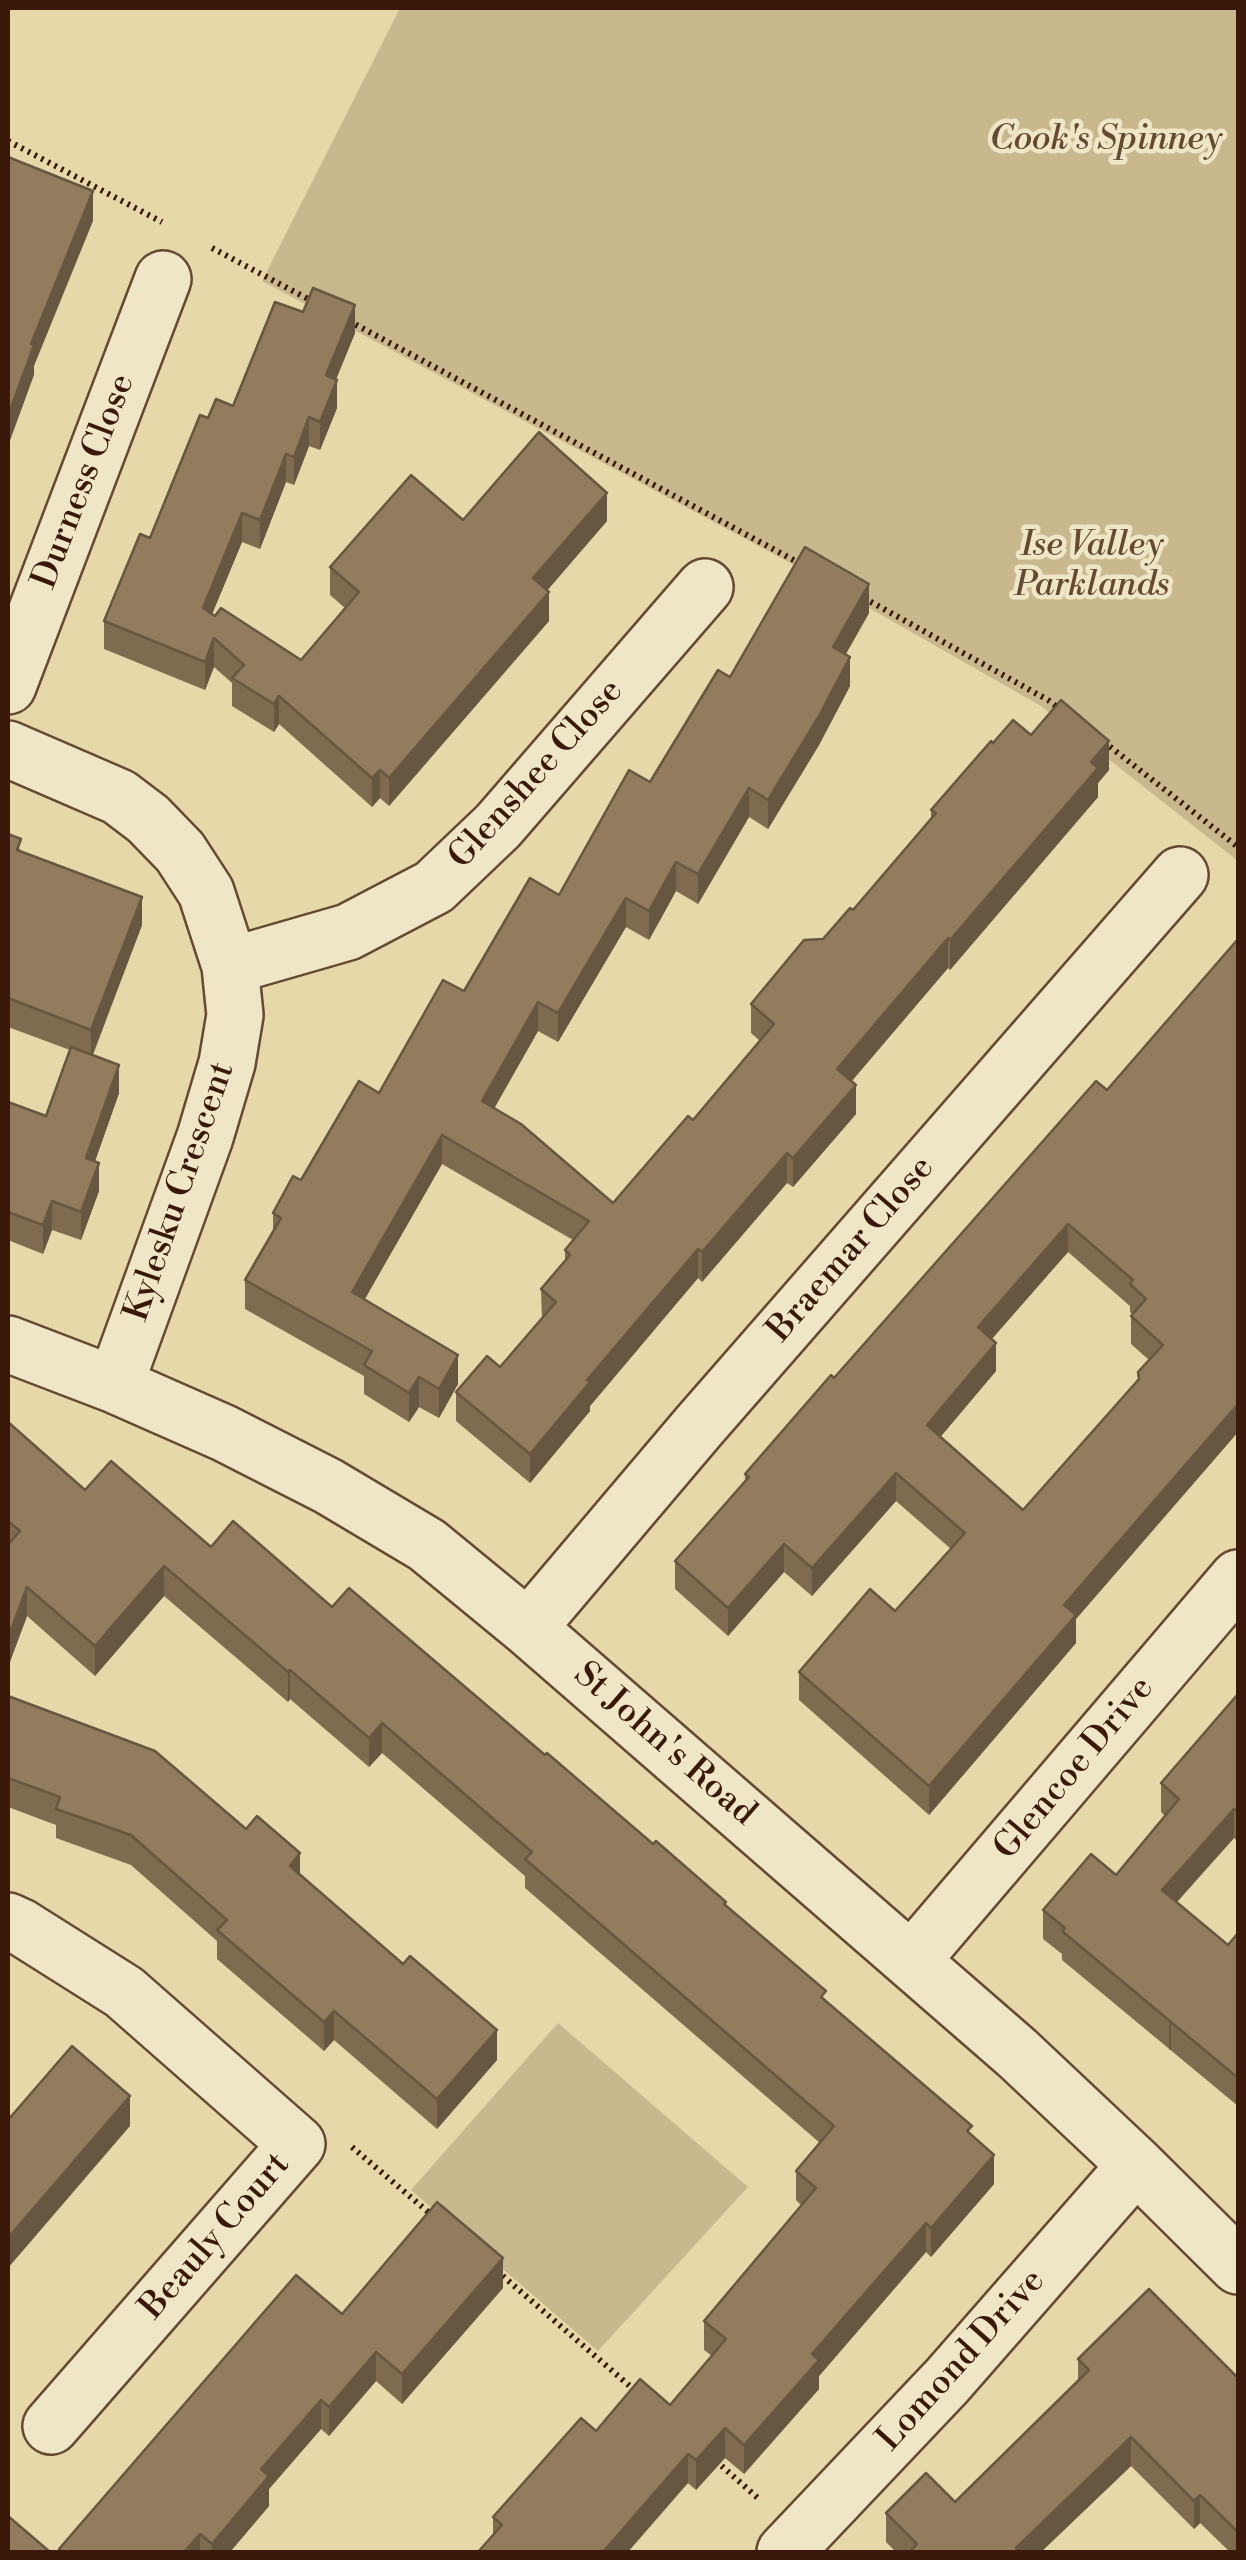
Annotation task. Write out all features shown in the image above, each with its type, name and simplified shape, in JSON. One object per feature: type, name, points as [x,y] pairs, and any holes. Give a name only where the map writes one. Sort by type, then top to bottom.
[{"type":"street","name":"Durness Close","points":[[8,686],[182,260]]},
{"type":"street","name":"Glenshee Close","points":[[230,966],[348,932],[434,886],[498,826],[705,587]]},
{"type":"street","name":"Kylesku Crescent","points":[[8,749],[119,797],[148,819],[180,852],[206,892],[230,966],[235,1015],[227,1064],[205,1137],[115,1385]]},
{"type":"street","name":"Braemar Close","points":[[528,1628],[1180,875]]},
{"type":"street","name":"St John's Road","points":[[8,1344],[224,1432],[328,1486],[427,1545],[528,1628],[1017,2053],[1238,2266]]},
{"type":"street","name":"Glencoe Drive","points":[[912,1960],[1238,1578]]},
{"type":"street","name":"Beauly Court","points":[[8,1921],[124,1992],[297,2144],[51,2426]]},
{"type":"street","name":"Lomond Drive","points":[[793,2544],[947,2382],[1136,2165]]},
{"type":"path","points":[[8,141],[168,225]]},
{"type":"path","points":[[182,260],[320,306]]},
{"type":"path","points":[[338,315],[810,569]]},
{"type":"path","points":[[859,596],[1064,712]]},
{"type":"path","points":[[1095,736],[1238,847]]},
{"type":"path","points":[[297,2144],[319,2120],[444,2225]]},
{"type":"path","points":[[488,2264],[653,2406]]},
{"type":"path","points":[[712,2458],[793,2544]]},
{"type":"green space","points":[[400,8],[1238,8],[1238,861],[1041,706],[785,560],[262,281]]},
{"type":"green space","points":[[558,2023],[748,2187],[598,2351],[411,2190]]},
{"type":"building","points":[[8,157],[93,191],[31,344],[34,345],[8,416]]},
{"type":"building","points":[[313,288],[355,305],[326,375],[337,380],[320,422],[309,417],[294,457],[286,454],[260,520],[242,513],[203,608],[215,616],[221,608],[301,660],[359,592],[330,567],[411,475],[463,520],[539,432],[607,493],[533,578],[549,592],[389,778],[380,770],[372,778],[279,696],[274,704],[232,678],[244,665],[214,638],[205,662],[104,621],[140,534],[150,538],[200,415],[208,418],[216,399],[233,406],[275,302],[303,312]]},
{"type":"building","points":[[805,547],[869,584],[833,647],[850,657],[819,716],[768,800],[749,788],[698,874],[676,862],[649,911],[626,898],[558,1013],[538,1002],[482,1101],[521,1124],[613,1203],[688,1116],[693,1120],[774,1024],[751,1004],[804,940],[823,939],[850,908],[853,910],[936,813],[931,810],[1013,720],[1031,735],[1061,700],[1109,741],[1091,762],[1098,768],[837,1069],[856,1085],[793,1158],[787,1153],[702,1252],[698,1249],[530,1454],[456,1392],[487,1356],[500,1367],[556,1302],[541,1289],[570,1255],[565,1250],[589,1221],[442,1135],[352,1292],[458,1355],[439,1389],[419,1377],[409,1393],[364,1365],[372,1351],[245,1280],[281,1218],[273,1213],[293,1176],[301,1180],[359,1081],[379,1093],[443,980],[464,991],[530,878],[559,895],[629,770],[650,782],[718,670],[730,677]]},
{"type":"building","points":[[8,834],[21,839],[17,850],[142,897],[91,1030],[8,998]]},
{"type":"building","points":[[1238,939],[1238,1404],[1064,1605],[1076,1615],[929,1786],[799,1672],[870,1589],[895,1611],[965,1533],[896,1473],[812,1568],[784,1544],[728,1608],[675,1561],[831,1375],[834,1378],[1096,1081],[1107,1090]],"holes":[[[1068,1224],[1133,1280],[1130,1284],[1146,1299],[1131,1316],[1163,1345],[1138,1372],[1139,1379],[1023,1510],[927,1425],[996,1343],[978,1327]]]},
{"type":"building","points":[[71,1047],[119,1065],[86,1158],[99,1163],[81,1212],[52,1201],[43,1225],[8,1212],[8,1102],[46,1116]]},
{"type":"building","points":[[8,1422],[85,1490],[111,1461],[211,1547],[233,1521],[332,1607],[349,1588],[726,1902],[826,1991],[821,1997],[972,2126],[967,2131],[994,2155],[931,2228],[926,2223],[812,2354],[819,2360],[744,2445],[725,2428],[696,2460],[688,2454],[603,2552],[478,2552],[502,2525],[493,2517],[581,2418],[596,2431],[640,2379],[670,2405],[726,2339],[704,2321],[816,2188],[796,2171],[834,2126],[525,1859],[532,1852],[382,1723],[369,1738],[164,1566],[95,1646],[27,1587],[8,1638],[8,1545],[20,1531],[8,1521]]},
{"type":"building","points":[[1238,1694],[1238,1813],[1234,1809],[1162,1890],[1228,1945],[1238,1933],[1238,2078],[1062,1931],[1065,1928],[1043,1910],[1091,1854],[1116,1875],[1179,1799],[1161,1783]]},
{"type":"building","points":[[8,1696],[155,1751],[246,1829],[257,1816],[300,1853],[290,1866],[403,1964],[410,1956],[497,2030],[437,2099],[334,2011],[324,2022],[217,1930],[227,1920],[131,1835],[56,1809],[60,1797],[8,1778]]},
{"type":"building","points":[[72,2046],[130,2096],[8,2238],[8,2120]]},
{"type":"building","points":[[437,2202],[503,2258],[402,2374],[376,2352],[329,2407],[321,2400],[261,2469],[269,2476],[212,2544],[200,2534],[184,2552],[59,2549],[296,2275],[342,2314]]},
{"type":"building","points":[[1149,2289],[1238,2378],[1238,2532],[1200,2495],[1194,2501],[1131,2437],[1016,2548],[1020,2552],[910,2552],[917,2544],[886,2513],[926,2473],[955,2502],[1089,2370],[1078,2359]]},
{"type":"building","points":[[8,2516],[50,2552],[8,2552]]},
{"type":"park label","name":"Cook's Spinney","points":[[1106,141]]},
{"type":"park label","name":"Ise Valley Parklands","points":[[1092,567]]}]
